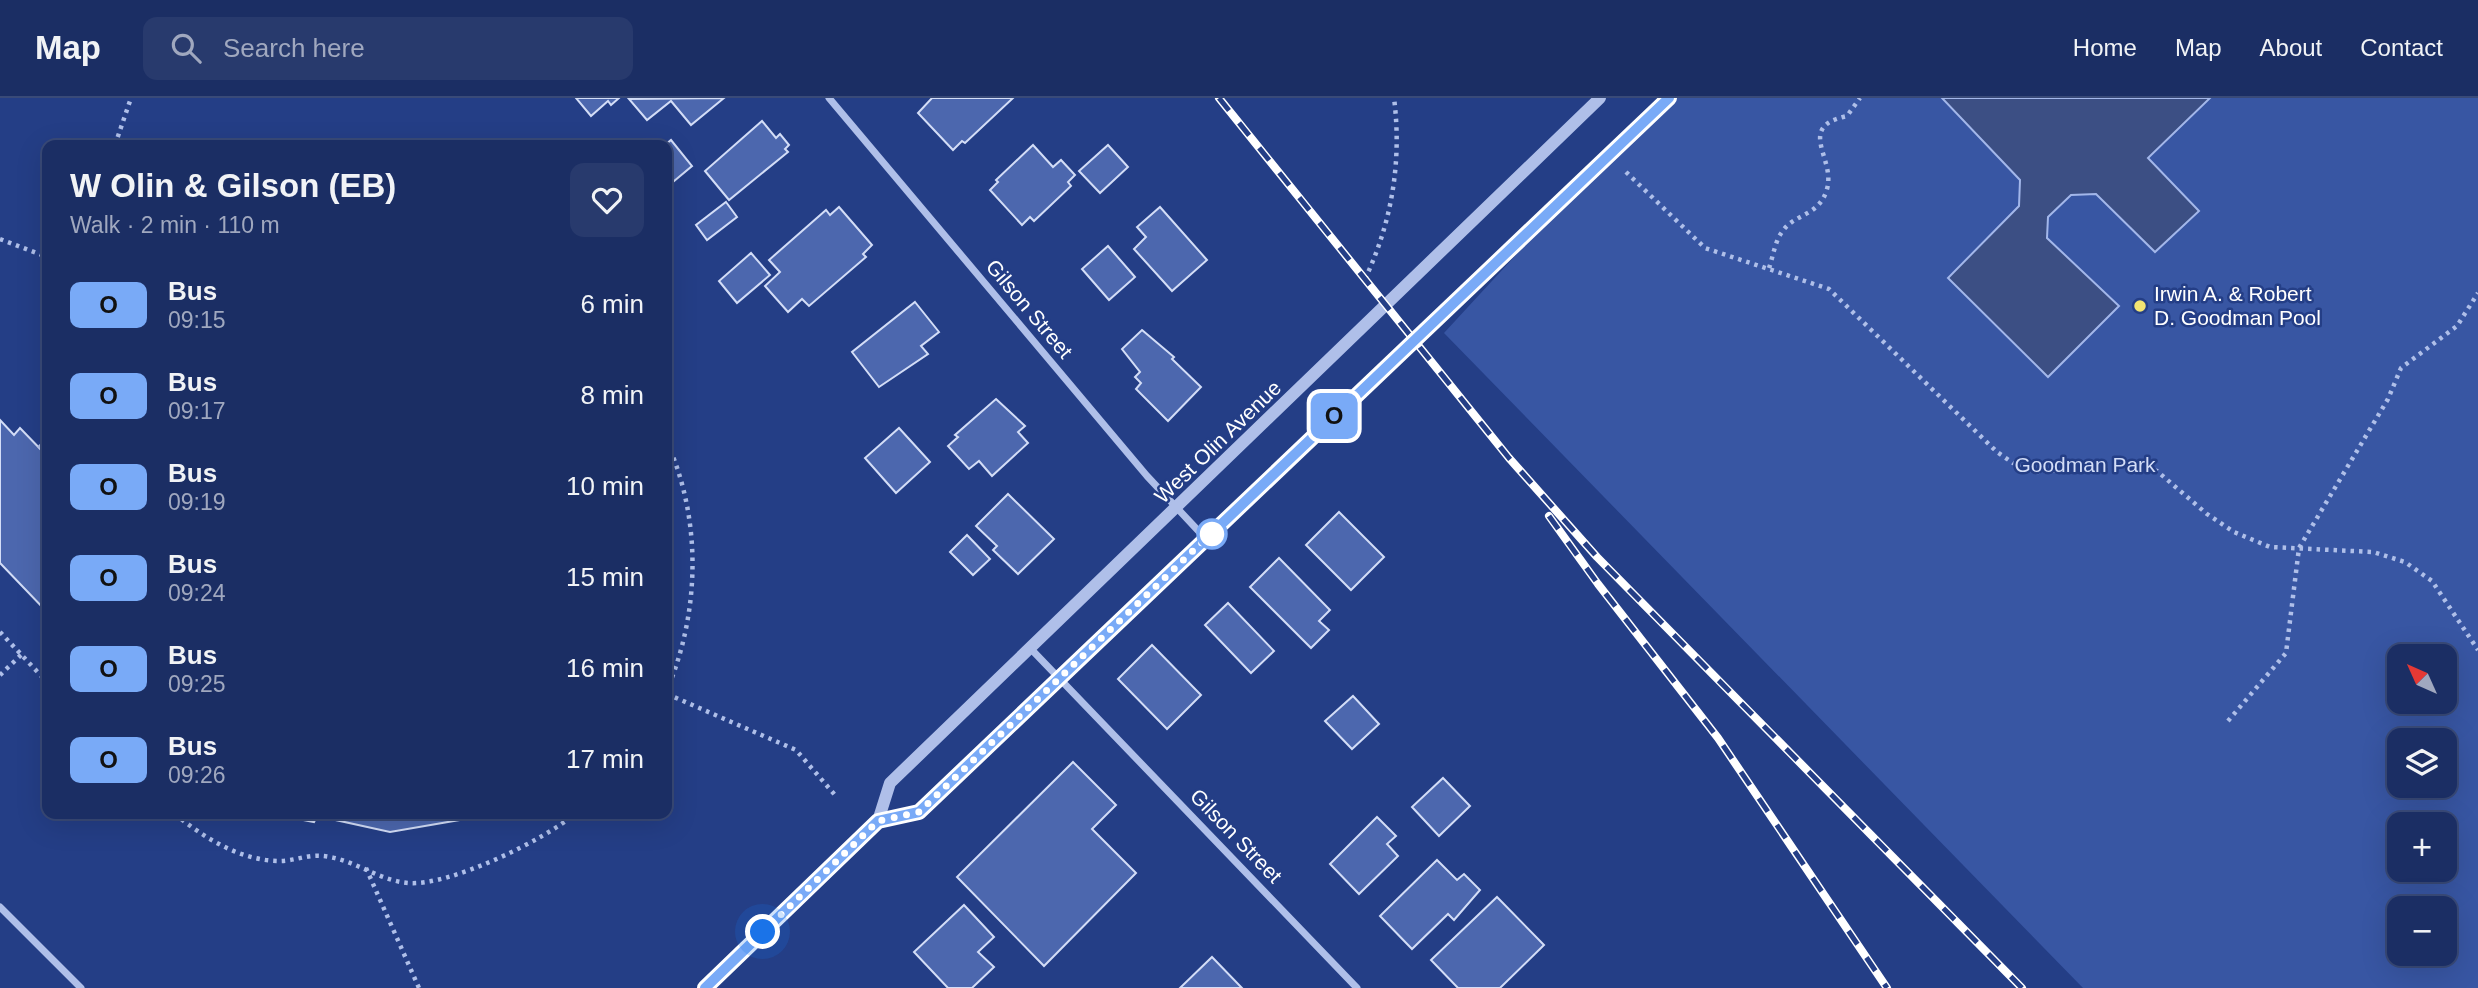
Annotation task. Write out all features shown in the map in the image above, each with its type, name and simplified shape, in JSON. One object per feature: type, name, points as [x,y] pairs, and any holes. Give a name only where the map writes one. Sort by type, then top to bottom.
[{"type":"street","name":"Gilson Street","points":[[829,98],[1206,539]]},
{"type":"street","name":"West Olin Avenue","points":[[705,988],[878,821],[890,783],[1600,98]]},
{"type":"street","points":[[878,821],[919,812],[1668,98]]},
{"type":"street","name":"Gilson Street","points":[[1031,649],[1357,988]]},
{"type":"street","points":[[0,907],[81,988]]},
{"type":"path","points":[[117,140],[131,98]]},
{"type":"path","points":[[1365,279],[1383,241],[1396,169],[1398,130],[1394,98]]},
{"type":"path","points":[[1769,268],[1781,233],[1809,215],[1824,199],[1830,178],[1818,140],[1822,127],[1834,118],[1847,116],[1860,98]]},
{"type":"path","points":[[1617,163],[1704,248],[1829,289],[1997,452],[2013,463],[2036,472],[2123,464],[2157,471],[2207,514],[2234,532],[2270,547],[2374,552],[2405,562],[2432,581],[2478,650]]},
{"type":"path","points":[[0,239],[42,255]]},
{"type":"path","points":[[2228,721],[2286,653],[2299,548],[2388,399],[2401,368],[2457,326],[2478,293]]},
{"type":"path","points":[[39,448],[42,445]]},
{"type":"path","points":[[672,458],[687,508],[694,571],[680,655],[672,678]]},
{"type":"path","points":[[0,632],[42,677]]},
{"type":"path","points":[[0,675],[21,655]]},
{"type":"path","points":[[672,694],[796,750],[835,794]]},
{"type":"path","points":[[180,819],[195,831],[243,854],[283,861],[320,855],[342,859],[411,884],[496,860],[533,843],[568,819]]},
{"type":"path","points":[[366,868],[419,988]]},
{"type":"green space","name":"Goodman Park","points":[[1669,98],[2478,98],[2478,988],[2083,988],[1444,333],[1609,154]]},
{"type":"shaded area","points":[[1942,98],[2210,98],[2148,158],[2199,211],[2155,252],[2096,194],[2071,195],[2048,217],[2047,238],[2119,306],[2048,377],[1948,278],[2019,206],[2020,180]]},
{"type":"building","points":[[576,98],[619,98],[611,105],[608,101],[591,116]]},
{"type":"building","points":[[724,98],[691,125],[671,101],[647,120],[629,99]]},
{"type":"building","points":[[932,98],[1013,98],[965,143],[962,141],[953,150],[918,113]]},
{"type":"building","points":[[762,121],[776,138],[780,134],[789,145],[785,149],[788,152],[729,200],[705,171]]},
{"type":"building","points":[[672,141],[692,166],[672,183]]},
{"type":"building","points":[[1033,145],[1053,167],[1061,160],[1075,175],[1068,182],[1071,186],[1034,221],[1030,217],[1022,225],[990,190],[998,182],[996,180]]},
{"type":"building","points":[[1108,145],[1128,167],[1100,193],[1079,171]]},
{"type":"building","points":[[726,202],[737,217],[707,240],[696,225]]},
{"type":"building","points":[[839,207],[872,245],[863,254],[866,257],[809,306],[802,299],[788,312],[765,286],[780,272],[769,260],[826,210],[830,215]]},
{"type":"building","points":[[1160,207],[1207,260],[1172,291],[1134,249],[1146,237],[1137,227]]},
{"type":"building","points":[[1108,246],[1135,277],[1109,300],[1082,269]]},
{"type":"building","points":[[751,253],[770,275],[737,303],[719,281]]},
{"type":"building","points":[[915,302],[939,332],[921,346],[928,354],[879,387],[852,352]]},
{"type":"building","points":[[1142,330],[1174,357],[1172,359],[1201,387],[1168,421],[1136,389],[1141,383],[1135,377],[1140,372],[1122,349]]},
{"type":"building","points":[[996,399],[1025,426],[1018,432],[1028,443],[992,476],[979,461],[969,469],[948,446],[958,437],[955,435]]},
{"type":"building","points":[[0,420],[14,435],[20,428],[42,451],[42,607],[0,563]]},
{"type":"building","points":[[899,428],[930,462],[896,493],[865,458]]},
{"type":"building","points":[[1008,494],[1054,539],[1018,574],[993,550],[997,546],[976,526]]},
{"type":"building","points":[[1339,512],[1384,557],[1351,590],[1306,545]]},
{"type":"building","points":[[967,535],[990,559],[973,575],[950,552]]},
{"type":"building","points":[[1279,558],[1330,610],[1319,621],[1329,630],[1311,648],[1250,587]]},
{"type":"building","points":[[1228,603],[1274,651],[1251,673],[1205,625]]},
{"type":"building","points":[[1152,645],[1201,695],[1167,729],[1118,679]]},
{"type":"building","points":[[1353,696],[1379,724],[1352,749],[1325,721]]},
{"type":"building","points":[[1073,762],[1116,805],[1092,829],[1136,873],[1044,966],[957,877]]},
{"type":"building","points":[[1443,778],[1470,806],[1439,836],[1412,807]]},
{"type":"building","points":[[1377,817],[1396,836],[1387,844],[1398,856],[1359,894],[1330,864]]},
{"type":"building","points":[[331,819],[465,819],[390,832]]},
{"type":"building","points":[[1437,860],[1457,880],[1464,874],[1480,890],[1454,920],[1448,914],[1412,949],[1380,916]]},
{"type":"building","points":[[1497,897],[1544,945],[1500,988],[1458,988],[1431,960]]},
{"type":"building","points":[[964,905],[994,937],[978,952],[994,967],[972,988],[948,988],[914,952]]},
{"type":"building","points":[[1212,957],[1242,988],[1180,988]]},
{"type":"railway","points":[[1219,98],[1509,458],[1597,557],[2022,988]]},
{"type":"railway","points":[[1549,516],[1598,584],[1718,738],[1887,988]]},
{"type":"bus line","name":"O","points":[[705,988],[878,821],[919,812],[1669,98]]},
{"type":"place","name":"Irwin A. & Robert D. Goodman Pool","points":[[2140,306]]},
{"type":"route","points":[[763,932],[878,821],[919,812],[1217,528],[1212,534]]}]
